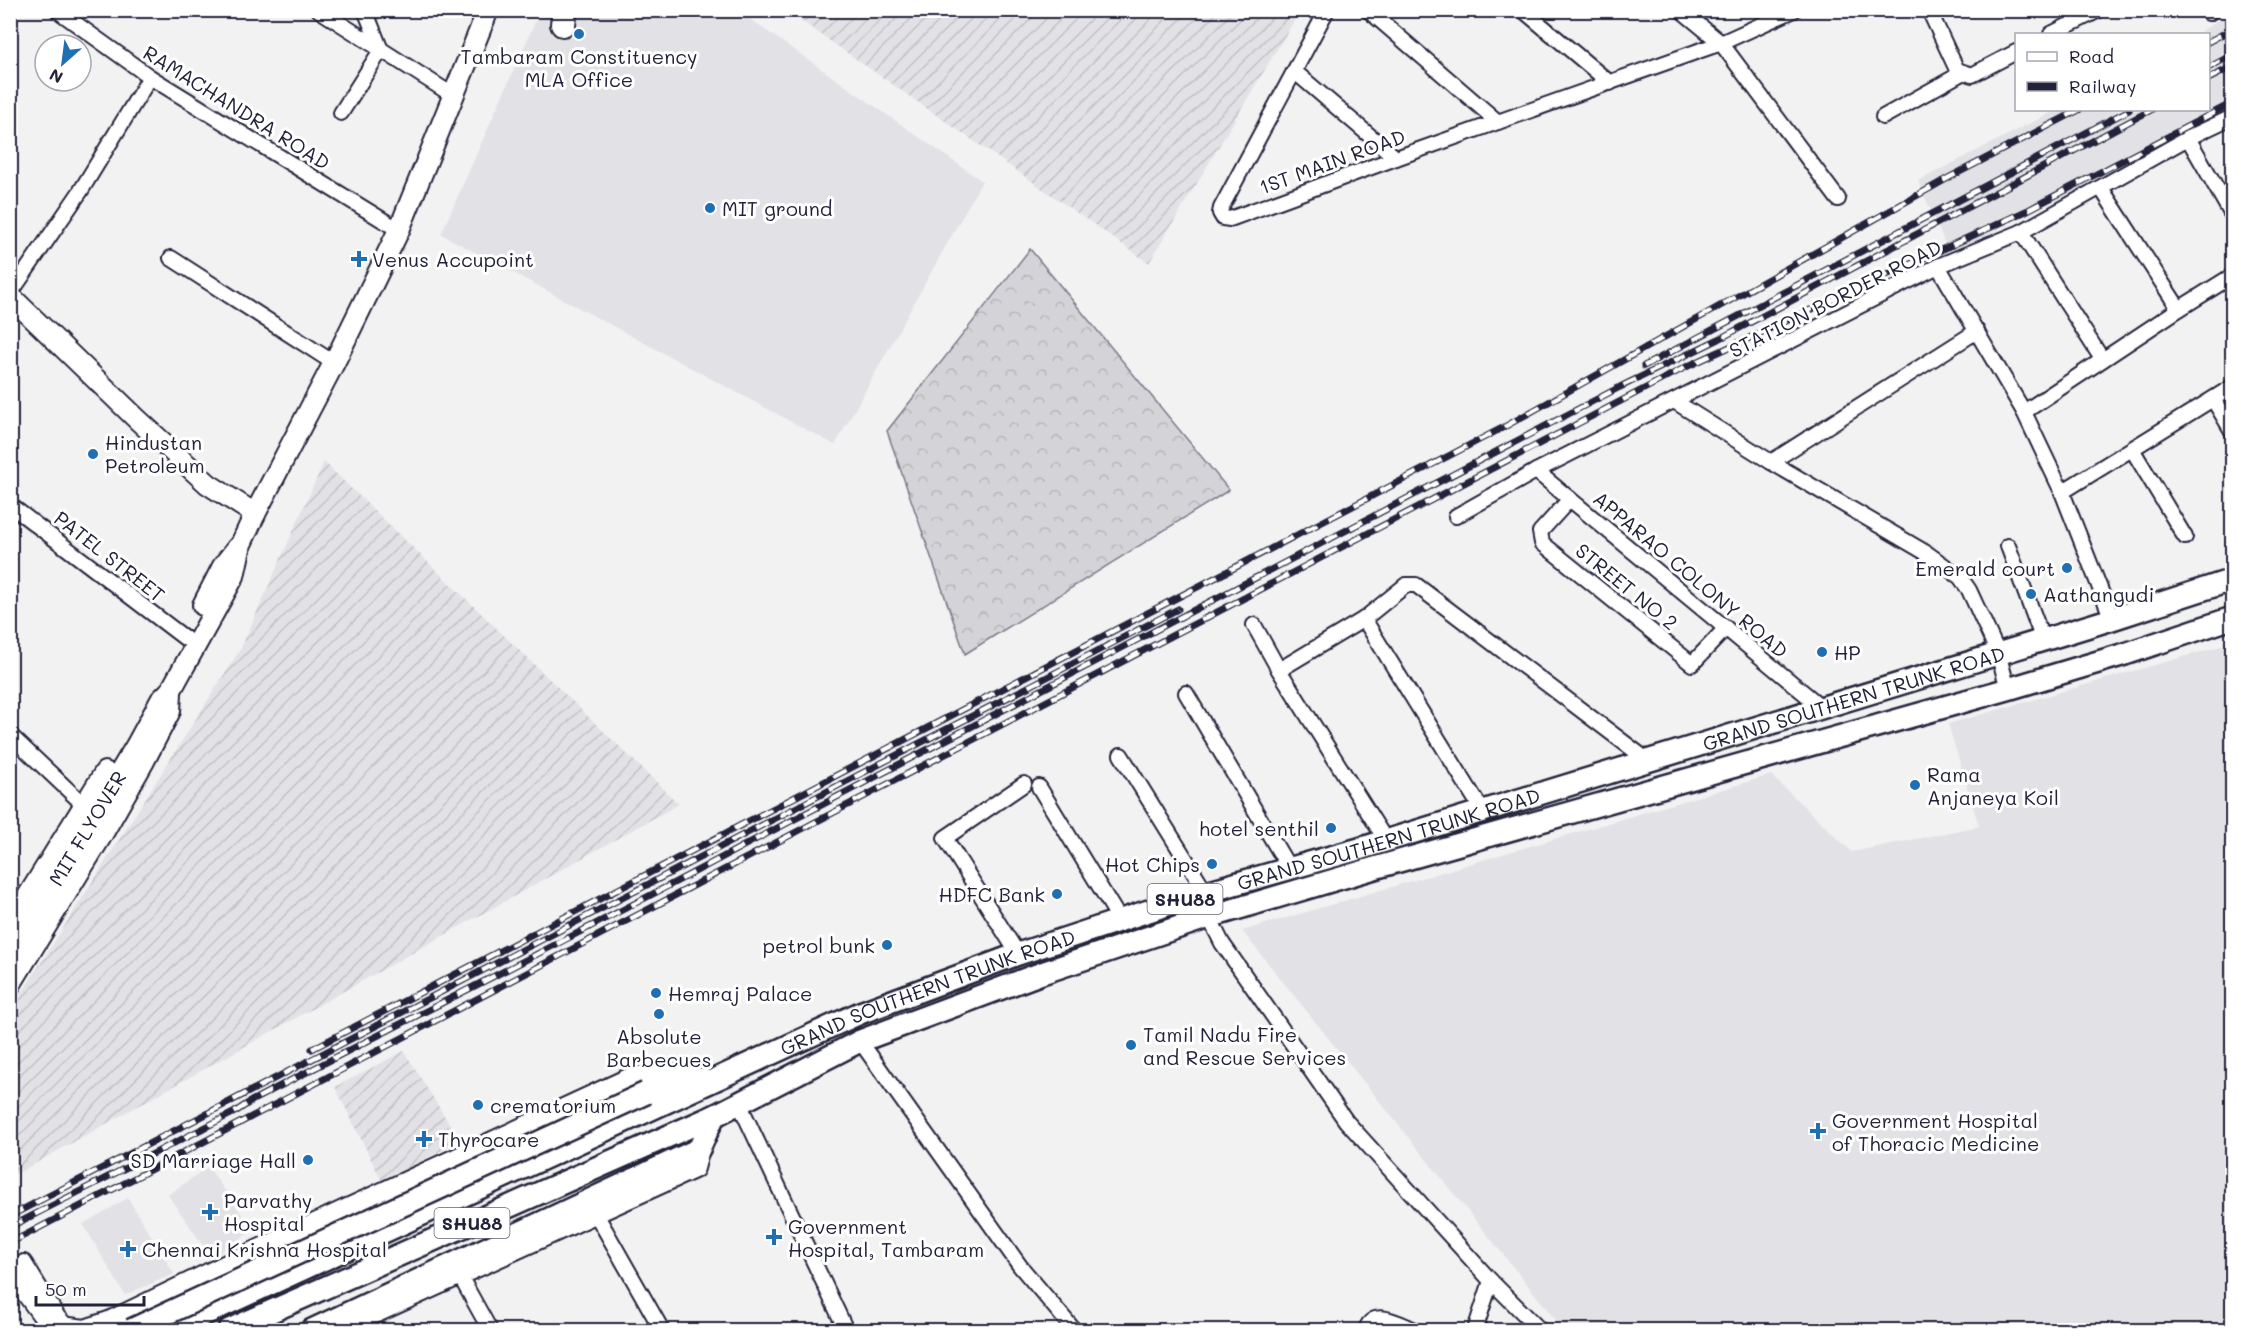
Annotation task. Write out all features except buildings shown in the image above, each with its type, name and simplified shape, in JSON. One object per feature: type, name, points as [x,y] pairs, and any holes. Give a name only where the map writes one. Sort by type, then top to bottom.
[{"type":"main road","name":"GRAND SOUTHERN TRUNK ROAD","points":[[170,1330],[860,1013],[1018,954],[1206,892],[1359,849],[1385,839],[2112,619],[2232,580]]},
{"type":"main road","name":"GRAND SOUTHERN TRUNK ROAD","points":[[229,1330],[714,1116],[860,1041],[1042,973],[1209,917],[2008,689],[2125,654],[2232,618]]},
{"type":"main road","points":[[130,1330],[686,1075],[709,1082]]},
{"type":"main road","points":[[312,1330],[692,1153],[714,1116]]},
{"type":"main road","points":[[233,1262],[249,1293]]},
{"type":"street","name":"RAMACHANDRA ROAD","points":[[57,10],[150,77],[399,230]]},
{"type":"street","points":[[319,10],[454,96]]},
{"type":"street","points":[[364,10],[381,50]]},
{"type":"street","points":[[10,925],[148,700],[163,695],[234,576],[241,544],[255,514],[334,363],[399,230],[488,10]]},
{"type":"street","points":[[1327,10],[1294,71],[1396,158]]},
{"type":"street","points":[[1368,10],[1498,122]]},
{"type":"street","points":[[1523,10],[1610,83]]},
{"type":"street","points":[[1681,10],[1721,43],[1838,200]]},
{"type":"street","name":"1ST MAIN ROAD","points":[[1294,71],[1221,208],[1220,213],[1223,218],[1230,219],[1721,43],[1794,10]]},
{"type":"street","points":[[1929,10],[1957,70],[1962,73],[1972,75],[2015,53]]},
{"type":"street","points":[[2053,33],[2099,10]]},
{"type":"street","points":[[340,113],[381,50]]},
{"type":"street","points":[[1883,117],[1962,73]]},
{"type":"street","points":[[150,77],[12,302],[208,484],[255,514]]},
{"type":"street","name":"STATION BORDER ROAD","points":[[1456,516],[1536,471],[1938,266],[2021,232],[2188,138],[2232,117]]},
{"type":"street","points":[[2188,138],[2232,215]]},
{"type":"street","points":[[2102,188],[2178,309]]},
{"type":"street","points":[[2021,232],[2102,359]]},
{"type":"street","points":[[171,258],[334,363]]},
{"type":"street","points":[[1938,266],[2024,412],[2062,492],[2112,619]]},
{"type":"street","points":[[2024,412],[2178,309],[2232,276]]},
{"type":"street","points":[[1771,462],[1977,331]]},
{"type":"street","points":[[2062,492],[2232,387]]},
{"type":"street","points":[[2213,399],[2232,431]]},
{"type":"street","points":[[1674,401],[1771,462],[1948,567],[1969,590],[1998,653],[2008,689]]},
{"type":"street","points":[[2132,449],[2185,537]]},
{"type":"street","name":"APPARAO COLONY ROAD","points":[[1536,471],[1821,707]]},
{"type":"street","name":"STREET NO 2","points":[[1570,499],[1540,532],[1542,543],[1692,664],[1726,628]]},
{"type":"street","name":"PATEL STREET","points":[[10,505],[186,639]]},
{"type":"street","points":[[10,985],[144,761],[170,711],[163,695],[186,639],[223,566],[241,544]]},
{"type":"street","points":[[2007,546],[2043,640]]},
{"type":"street","points":[[1279,670],[1364,619],[1406,585],[1411,584],[1424,588],[1647,760]]},
{"type":"street","points":[[1364,619],[1482,810]]},
{"type":"street","points":[[1254,625],[1279,670],[1385,839]]},
{"type":"street","points":[[1186,693],[1289,868]]},
{"type":"street","name":"MIT FLYOVER","points":[[10,956],[136,746],[163,695]]},
{"type":"street","points":[[10,735],[84,806]]},
{"type":"street","points":[[1121,754],[1206,892]]},
{"type":"street","points":[[1018,954],[945,838],[1024,784]]},
{"type":"street","points":[[1039,787],[1120,920]]},
{"type":"street","points":[[1209,917],[1222,942],[1346,1121],[1491,1281],[1540,1330]]},
{"type":"street","points":[[860,1041],[1020,1266],[1074,1330]]},
{"type":"street","points":[[22,1288],[63,1330],[85,1330],[110,1322],[233,1262],[315,1218],[633,1077],[686,1075]]},
{"type":"street","points":[[739,1103],[846,1330]]},
{"type":"street","points":[[337,1330],[694,1168],[692,1153]]},
{"type":"street","points":[[596,1214],[662,1330]]},
{"type":"street","points":[[17,1266],[58,1317],[63,1330]]},
{"type":"street","points":[[17,1266],[34,1330]]},
{"type":"street","points":[[460,1276],[490,1330]]},
{"type":"street","points":[[1475,1330],[1491,1281]]},
{"type":"street","points":[[1366,1330],[1368,1324],[1374,1319],[1384,1318],[1416,1330]]},
{"type":"shaded area","name":"MIT ground","points":[[540,11],[738,11],[982,181],[835,445],[441,234]]},
{"type":"shaded area","points":[[787,11],[1300,11],[1149,263]]},
{"type":"shaded area","points":[[2232,11],[2232,111],[2110,171],[2060,199],[2036,208],[1950,255],[1918,181],[2054,111],[2210,111],[2210,33],[2199,33]]},
{"type":"shaded area","points":[[324,462],[679,804],[11,1177],[11,1010],[241,648]]},
{"type":"shaded area","name":"Government Hospital of Thoracic Medicine","points":[[2232,643],[2232,1330],[1564,1330],[1242,931],[1771,775],[1852,852],[1979,826],[1948,724]]},
{"type":"shaded area","points":[[404,1051],[460,1141],[382,1181],[335,1087]]},
{"type":"shaded area","name":"Parvathy Hospital","points":[[208,1167],[253,1230],[212,1258],[168,1195]]},
{"type":"shaded area","name":"Chennai Krishna Hospital","points":[[128,1198],[174,1274],[125,1295],[83,1224]]},
{"type":"green space","points":[[1030,249],[1229,490],[965,654],[887,431]]},
{"type":"railway","points":[[2210,41],[2232,29]]},
{"type":"railway","points":[[2210,67],[2232,55]]},
{"type":"railway","points":[[2210,78],[2232,67]]},
{"type":"railway","points":[[10,1243],[1686,367],[2026,211],[2232,103]]},
{"type":"railway","points":[[312,1049],[1506,426],[1950,177],[2077,111]]},
{"type":"railway","points":[[1644,366],[2127,111]]},
{"type":"railway","points":[[10,1227],[235,1112],[253,1100],[624,909],[1620,387],[1719,339],[2149,111]]},
{"type":"railway","points":[[10,1216],[1178,609]]},
{"type":"place","name":"Tambaram Constituency MLA Office","points":[[579,34]]},
{"type":"place","name":"MIT ground","points":[[710,208]]},
{"type":"place","name":"Venus Accupoint","points":[[359,259]]},
{"type":"place","name":"Hindustan Petroleum","points":[[93,454]]},
{"type":"place","name":"Emerald court","points":[[2067,568]]},
{"type":"place","name":"Aathangudi","points":[[2031,594]]},
{"type":"place","name":"HP","points":[[1822,652]]},
{"type":"place","name":"Rama Anjaneya Koil","points":[[1915,785]]},
{"type":"place","name":"hotel senthil","points":[[1331,828]]},
{"type":"place","name":"Hot Chips","points":[[1212,864]]},
{"type":"place","name":"HDFC Bank","points":[[1057,894]]},
{"type":"place","name":"petrol bunk","points":[[887,945]]},
{"type":"place","name":"Hemraj Palace","points":[[656,993]]},
{"type":"place","name":"Absolute Barbecues","points":[[659,1014]]},
{"type":"place","name":"Tamil Nadu Fire and Rescue Services","points":[[1131,1045]]},
{"type":"place","name":"crematorium","points":[[478,1105]]},
{"type":"place","name":"Government Hospital of Thoracic Medicine","points":[[1818,1131]]},
{"type":"place","name":"Thyrocare","points":[[424,1139]]},
{"type":"place","name":"SD Marriage Hall","points":[[308,1160]]},
{"type":"place","name":"Parvathy Hospital","points":[[210,1212]]},
{"type":"place","name":"Government Hospital, Tambaram","points":[[774,1237]]},
{"type":"place","name":"Chennai Krishna Hospital","points":[[128,1249]]}]
